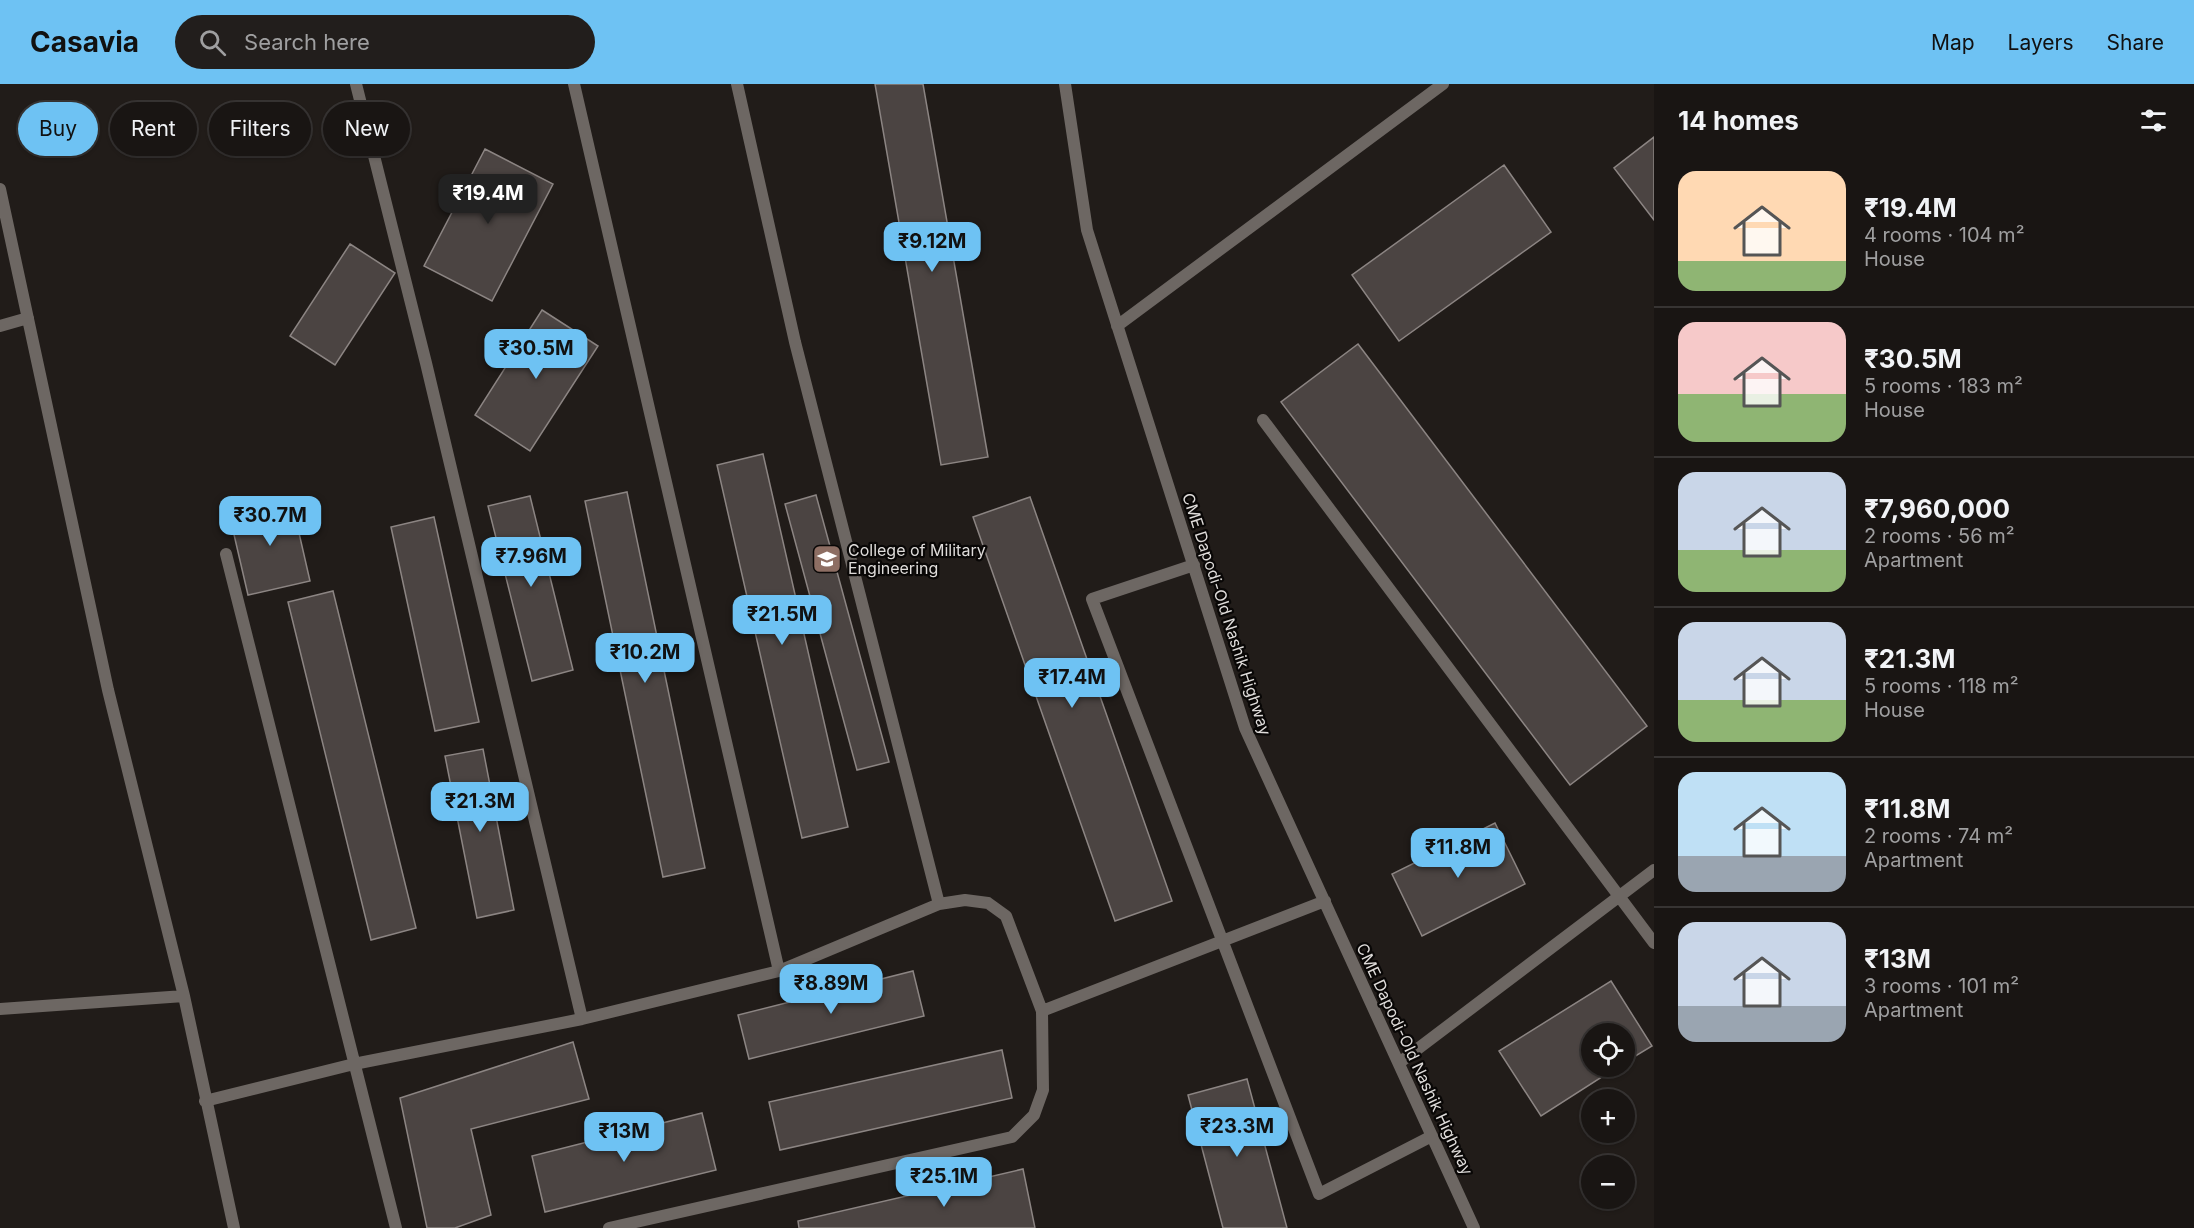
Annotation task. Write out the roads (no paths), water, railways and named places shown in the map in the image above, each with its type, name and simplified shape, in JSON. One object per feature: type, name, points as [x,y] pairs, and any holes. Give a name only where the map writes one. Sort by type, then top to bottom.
[{"type":"lane","points":[[356,84],[426,363],[582,1019]]},
{"type":"lane","points":[[574,84],[779,971]]},
{"type":"lane","points":[[737,84],[795,342],[939,904]]},
{"type":"lane","name":"CME Dapodi-Old Nashik Highway","points":[[1065,84],[1087,230],[1245,728],[1474,1228]]},
{"type":"lane","points":[[1118,326],[1443,84]]},
{"type":"lane","points":[[0,189],[108,690],[184,996],[234,1228]]},
{"type":"lane","points":[[0,326],[28,318]]},
{"type":"lane","points":[[1263,420],[1654,943]]},
{"type":"lane","points":[[226,554],[396,1228]]},
{"type":"lane","points":[[1194,565],[1092,599],[1319,1194],[1432,1136]]},
{"type":"lane","points":[[1399,1063],[1654,870]]},
{"type":"lane","points":[[205,1101],[354,1064],[582,1019],[779,971],[939,904],[965,900],[988,903],[1006,916],[1042,1011],[1043,1090],[1034,1115],[1012,1137],[609,1228]]},
{"type":"lane","points":[[1042,1011],[1325,901]]},
{"type":"lane","points":[[0,1009],[184,996]]},
{"type":"place","name":"College of Military Engineering","points":[[827,559]]}]
